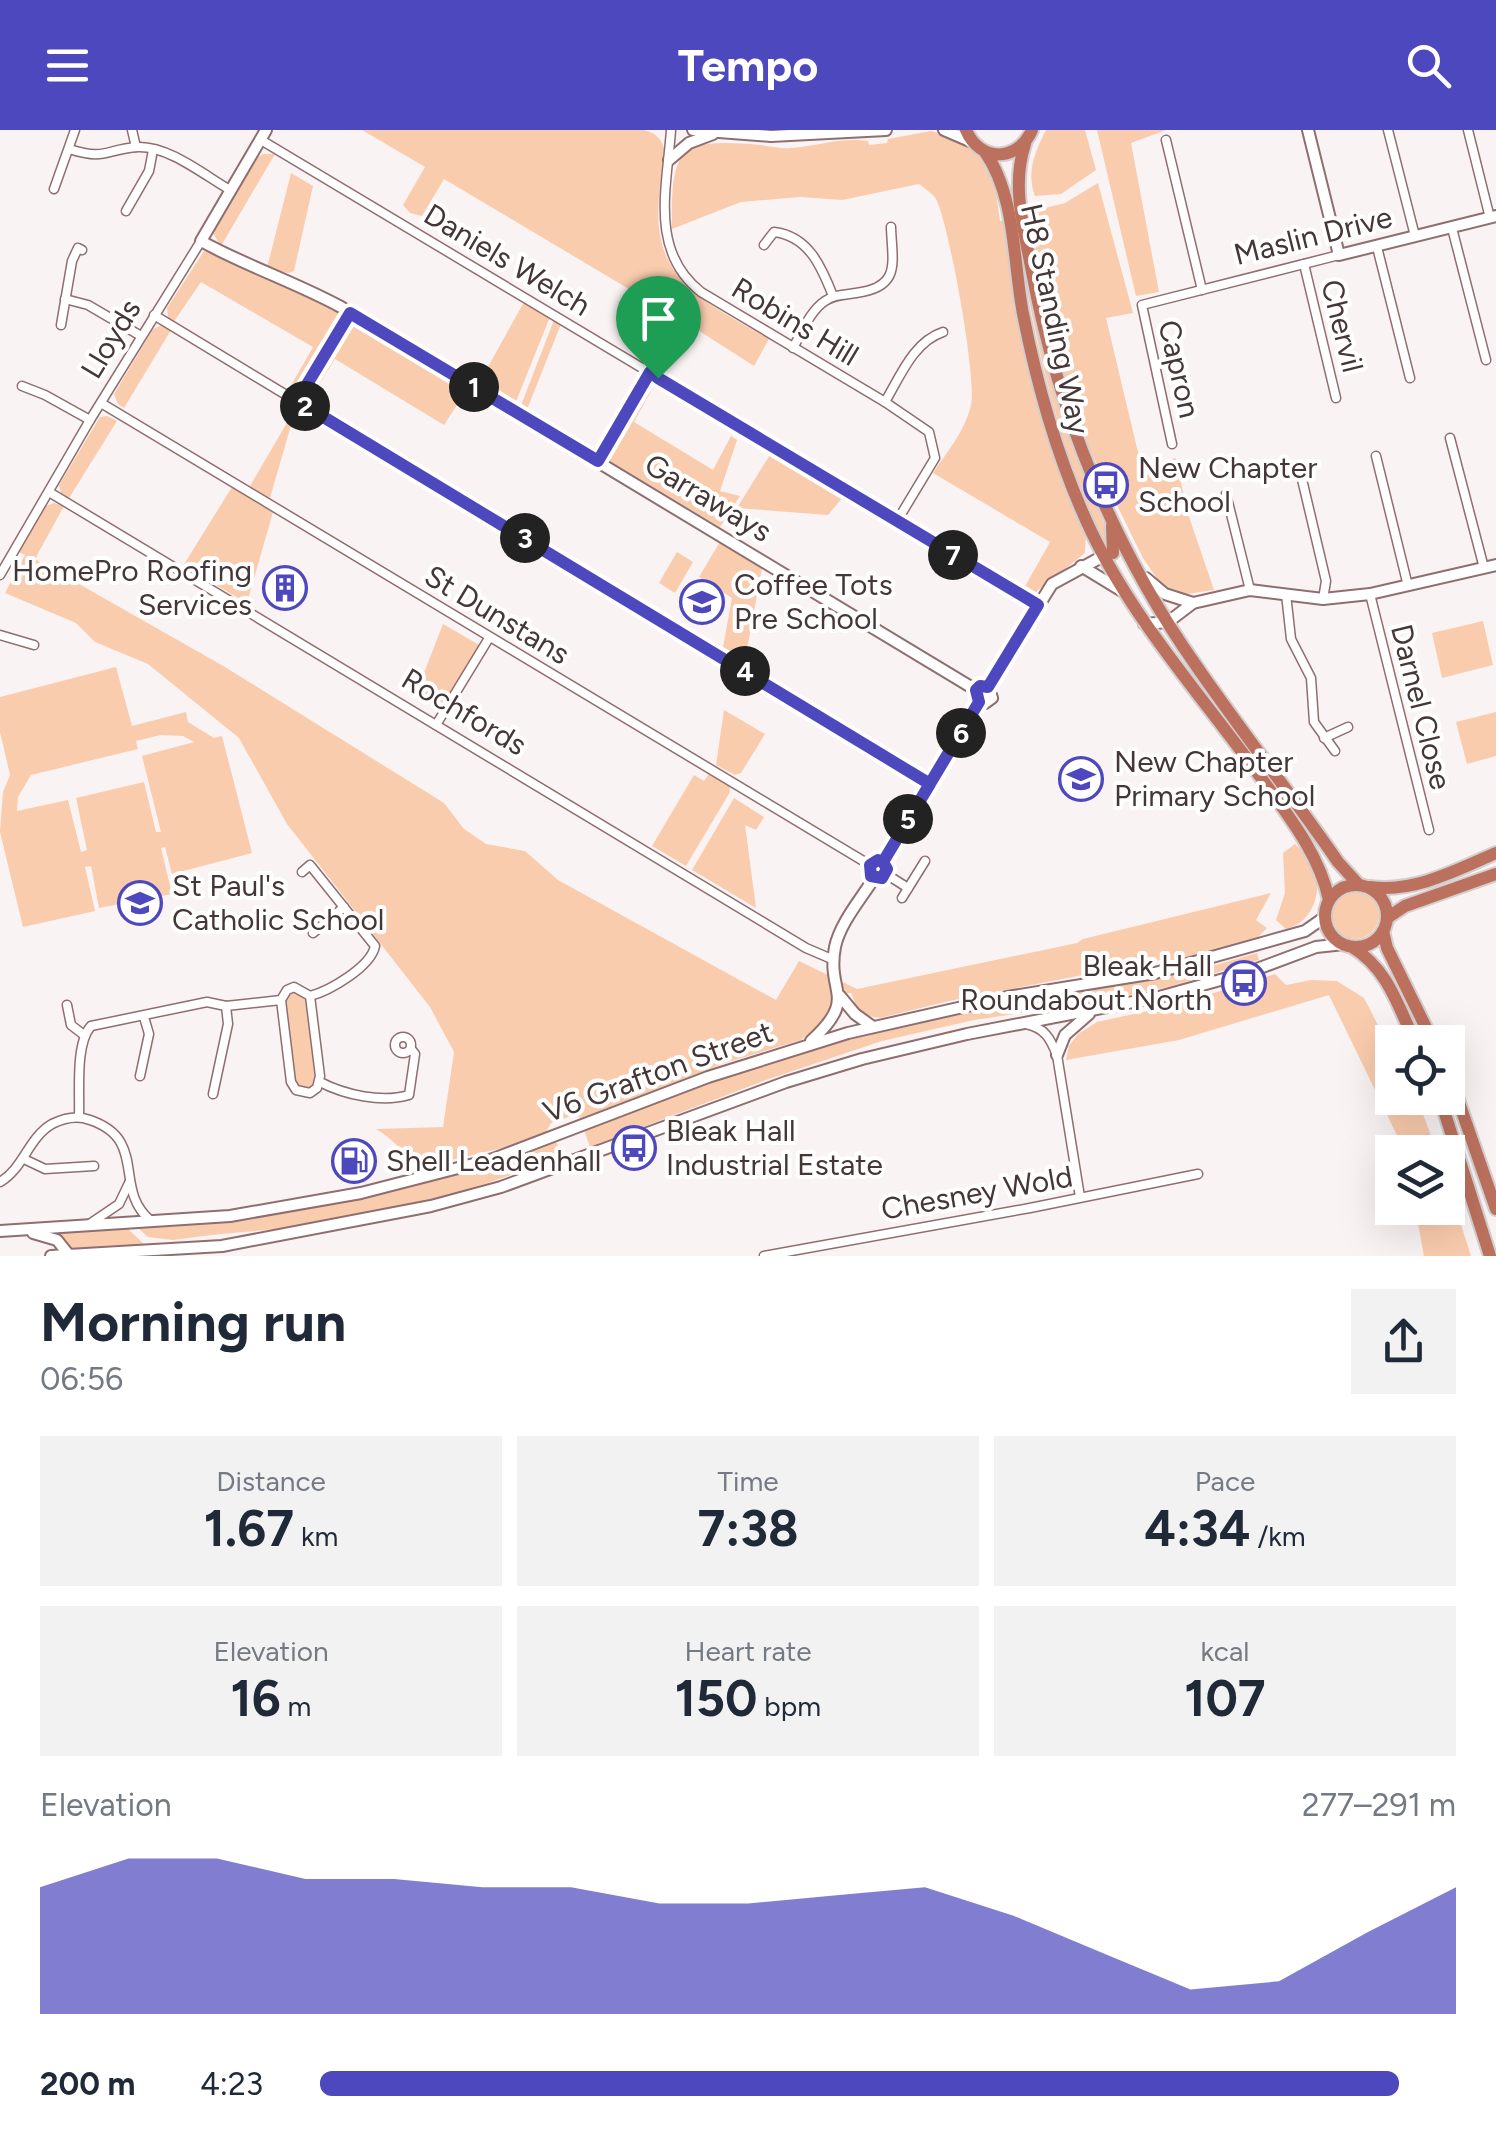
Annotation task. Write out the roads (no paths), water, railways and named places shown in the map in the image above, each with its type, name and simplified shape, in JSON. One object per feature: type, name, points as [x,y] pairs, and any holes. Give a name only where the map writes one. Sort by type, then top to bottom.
[{"type":"highway","points":[[969,136],[985,152],[1006,154],[1031,134]]},
{"type":"highway","name":"H8 Standing Way","points":[[1031,134],[1020,160],[1016,222],[1023,311],[1049,430],[1108,554],[1116,586],[1130,606],[1156,624],[1194,662],[1321,836],[1363,886]]},
{"type":"highway","name":"H8 Standing Way","points":[[985,152],[994,164],[1016,222],[1065,402],[1111,519],[1154,592],[1156,624],[1166,652],[1290,818],[1323,875],[1330,900]]},
{"type":"highway","points":[[1108,554],[1111,519]]},
{"type":"highway","points":[[1426,1025],[1411,996],[1391,972],[1331,934],[1325,917],[1330,900],[1342,888],[1386,890],[1436,878],[1496,853]]},
{"type":"highway","points":[[1347,945],[1368,944],[1406,906],[1496,874]]},
{"type":"highway","points":[[1363,886],[1382,899],[1391,972],[1407,1025]]},
{"type":"highway","points":[[1445,1115],[1490,1256]]},
{"type":"highway","points":[[1464,1115],[1496,1209]]},
{"type":"street","points":[[54,189],[75,130]]},
{"type":"street","points":[[132,130],[136,147]]},
{"type":"street","name":"Robins Hill","points":[[671,130],[666,240],[686,279],[701,292],[886,402],[929,432],[935,458],[896,521]]},
{"type":"street","points":[[692,130],[771,136],[886,130]]},
{"type":"street","points":[[944,130],[969,136]]},
{"type":"street","points":[[1308,130],[1339,255]]},
{"type":"street","points":[[1388,130],[1415,236]]},
{"type":"street","points":[[1468,130],[1493,217]]},
{"type":"street","points":[[669,160],[689,143],[718,132]]},
{"type":"street","name":"Lloyds","points":[[0,575],[264,135]]},
{"type":"street","name":"Daniels Welch","points":[[264,135],[1038,605]]},
{"type":"street","points":[[1166,140],[1202,290]]},
{"type":"street","points":[[69,149],[102,156],[136,147],[153,150],[170,155],[230,190]]},
{"type":"street","points":[[126,210],[149,171],[153,150]]},
{"type":"street","name":"Maslin Drive","points":[[1142,305],[1493,217]]},
{"type":"street","points":[[794,348],[814,312],[834,296],[875,289],[886,282],[895,259],[891,227]]},
{"type":"street","points":[[1452,228],[1486,360]]},
{"type":"street","points":[[764,245],[774,232],[783,233],[811,251],[834,296]]},
{"type":"street","name":"Garraways","points":[[201,241],[247,266],[303,286],[350,313],[981,693]]},
{"type":"street","name":"Chervil","points":[[1377,247],[1410,378]]},
{"type":"street","points":[[62,325],[72,261],[78,248],[82,250]]},
{"type":"street","name":"Chervil","points":[[1304,264],[1336,398]]},
{"type":"street","points":[[65,299],[88,305],[141,336]]},
{"type":"street","name":"Capron","points":[[1142,305],[1172,444]]},
{"type":"street","points":[[297,401],[350,313]]},
{"type":"street","points":[[154,315],[930,784]]},
{"type":"street","points":[[886,402],[928,332],[943,332]]},
{"type":"street","points":[[598,461],[650,372]]},
{"type":"street","points":[[22,386],[46,394],[90,420]]},
{"type":"street","name":"St Dunstans","points":[[101,403],[870,865]]},
{"type":"street","points":[[1156,624],[1193,603],[1250,590],[1324,599],[1370,594],[1490,566],[1450,438]]},
{"type":"street","points":[[1376,456],[1408,586]]},
{"type":"street","points":[[1301,475],[1326,580],[1324,599]]},
{"type":"street","name":"Rochfords","points":[[48,492],[806,949],[834,960]]},
{"type":"street","points":[[1226,494],[1250,590]]},
{"type":"street","points":[[873,1026],[855,1014],[840,996],[834,960],[840,933],[874,878],[885,868],[981,693],[1052,584],[1108,554],[1129,554]]},
{"type":"street","points":[[1081,566],[1116,586]]},
{"type":"street","points":[[1154,592],[1193,603]]},
{"type":"street","points":[[1286,594],[1287,623],[1310,678],[1314,722],[1335,751]]},
{"type":"street","name":"Darnel Close","points":[[1370,594],[1428,830]]},
{"type":"street","points":[[0,636],[34,645]]},
{"type":"street","points":[[436,725],[489,638]]},
{"type":"street","points":[[1324,738],[1348,728]]},
{"type":"street","points":[[874,878],[870,865],[878,860],[908,888]]},
{"type":"street","points":[[902,898],[926,862]]},
{"type":"street","points":[[302,872],[310,865],[374,943],[374,953],[331,990],[310,996],[294,988],[287,990],[281,1000],[293,1086],[310,1094],[320,1082],[310,996]]},
{"type":"street","points":[[313,933],[344,906]]},
{"type":"street","name":"V6 Grafton Street","points":[[0,1231],[230,1216],[361,1193],[493,1159],[708,1077],[806,1045],[1007,997],[1156,973],[1288,936],[1325,917]]},
{"type":"street","name":"V6 Grafton Street","points":[[50,1256],[222,1246],[371,1220],[501,1187],[786,1082],[921,1044],[1159,997],[1296,954],[1347,945]]},
{"type":"street","points":[[806,1045],[831,1021],[840,996]]},
{"type":"street","points":[[79,1116],[79,1048],[91,1026],[207,1002],[226,1006],[281,1000]]},
{"type":"street","points":[[66,1005],[70,1025],[84,1035]]},
{"type":"street","points":[[212,1094],[228,1024],[226,1006]]},
{"type":"street","points":[[1057,1055],[1065,1035],[1094,1010]]},
{"type":"street","points":[[140,1076],[149,1034],[144,1017]]},
{"type":"street","points":[[1022,1024],[1040,1028],[1057,1055],[1080,1197]]},
{"type":"street","points":[[320,1082],[341,1092],[396,1099],[409,1095],[414,1054],[411,1049]]},
{"type":"street","points":[[0,1182],[24,1159],[48,1126],[79,1116],[117,1136],[126,1151],[129,1183],[141,1211],[152,1222]]},
{"type":"street","points":[[24,1159],[45,1169],[94,1166]]},
{"type":"street","name":"Chesney Wold","points":[[764,1256],[1198,1174]]},
{"type":"street","points":[[1486,1177],[1496,1188]]},
{"type":"street","points":[[88,1225],[118,1204],[129,1183]]},
{"type":"street","points":[[14,1230],[57,1240],[69,1256]]},
{"type":"place","name":"New Chapter School","points":[[1106,485]]},
{"type":"place","name":"HomePro Roofing Services","points":[[285,588]]},
{"type":"place","name":"Coffee Tots Pre School","points":[[702,602]]},
{"type":"place","name":"New Chapter Primary School","points":[[1081,779]]},
{"type":"place","name":"St Paul's Catholic School","points":[[140,903]]},
{"type":"place","name":"Bleak Hall Roundabout North","points":[[1244,983]]},
{"type":"place","name":"Bleak Hall Industrial Estate","points":[[634,1148]]},
{"type":"place","name":"Shell Leadenhall","points":[[354,1161]]}]
